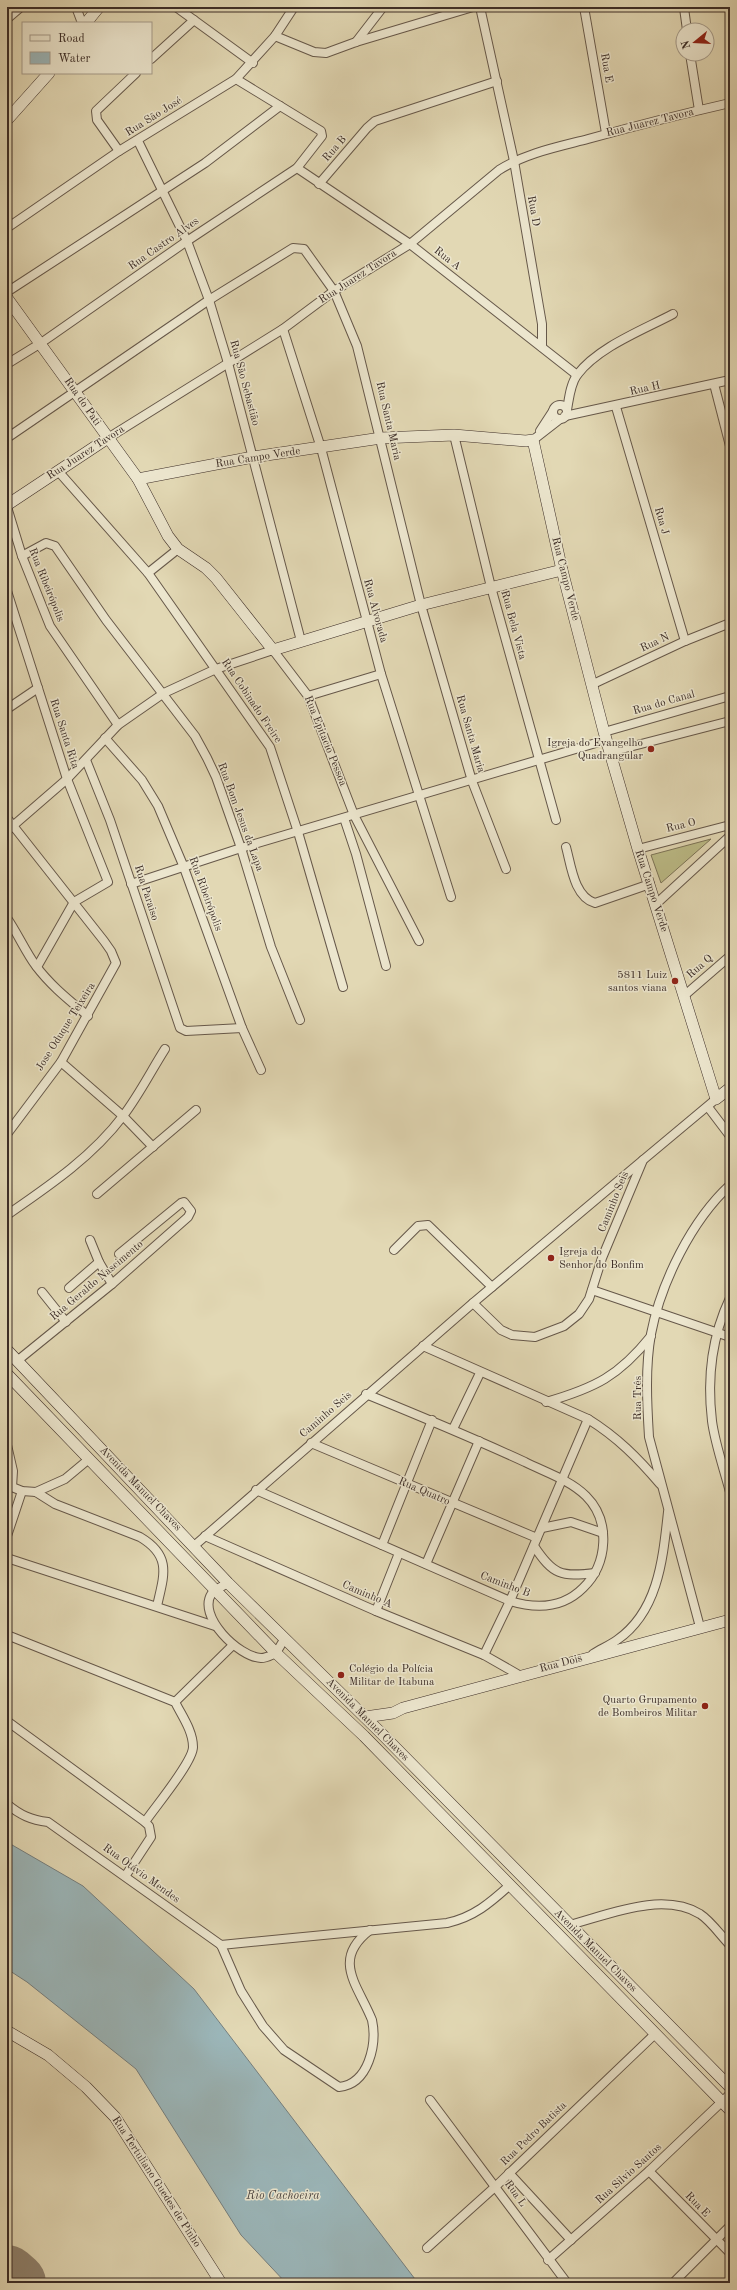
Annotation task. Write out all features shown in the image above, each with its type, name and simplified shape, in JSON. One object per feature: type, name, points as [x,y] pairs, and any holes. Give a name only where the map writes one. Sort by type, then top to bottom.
[{"type":"street","points":[[7,19],[21,7]]},
{"type":"street","points":[[76,7],[82,22]]},
{"type":"street","points":[[87,22],[99,7]]},
{"type":"street","points":[[176,7],[188,10],[194,20],[252,63]]},
{"type":"street","name":"Rua São José","points":[[7,228],[119,151],[138,141],[236,79],[252,63],[274,36],[294,7]]},
{"type":"street","points":[[356,42],[383,7]]},
{"type":"street","points":[[274,36],[319,54],[473,7]]},
{"type":"street","name":"Rua D","points":[[480,7],[514,161],[542,324],[542,347]]},
{"type":"street","name":"Rua E","points":[[584,7],[606,134]]},
{"type":"street","points":[[684,8],[686,22]]},
{"type":"street","points":[[152,59],[194,20]]},
{"type":"street","points":[[691,62],[699,110]]},
{"type":"street","points":[[7,120],[48,74]]},
{"type":"street","points":[[119,151],[97,120],[96,111],[135,74]]},
{"type":"street","points":[[7,292],[211,159],[280,106],[236,79]]},
{"type":"street","name":"Rua B","points":[[319,184],[367,128],[386,116],[497,81]]},
{"type":"street","name":"Rua Juarez Tavora","points":[[7,506],[108,438],[283,328],[334,291],[410,244],[499,170],[514,161],[606,134],[730,103]]},
{"type":"street","name":"Rua Castro Alves","points":[[7,364],[41,343],[186,241],[297,168],[322,136],[322,131],[280,106]]},
{"type":"street","name":"Rua São Sebastião","points":[[138,141],[186,241],[209,300],[228,363],[302,641]]},
{"type":"street","name":"Rua A","points":[[297,168],[410,244],[577,375]]},
{"type":"street","name":"Rua Santa Maria","points":[[7,438],[209,300],[297,247],[304,249],[334,291],[364,367],[421,605],[472,781],[506,869]]},
{"type":"street","name":"Rua do Pati","points":[[7,298],[138,478],[168,536],[178,548]]},
{"type":"street","points":[[564,415],[571,389],[577,375],[599,355],[618,342],[673,314]]},
{"type":"street","name":"Rua Alvorada","points":[[283,328],[321,448],[381,674],[451,897]]},
{"type":"street","name":"Rua H","points":[[534,438],[564,415],[616,407],[730,380]]},
{"type":"street","points":[[714,384],[730,446]]},
{"type":"street","points":[[534,438],[555,408],[571,389]]},
{"type":"street","points":[[555,408],[563,406],[564,415]]},
{"type":"street","name":"Rua J","points":[[616,407],[685,641]]},
{"type":"street","points":[[555,408],[555,417],[564,415]]},
{"type":"street","name":"Rua Campo Verde","points":[[138,478],[381,438],[454,435],[526,441],[534,438],[562,570],[605,736],[638,849],[685,995],[716,1098]]},
{"type":"street","name":"Rua Bela Vista","points":[[454,435],[491,587],[556,820]]},
{"type":"street","name":"Rua Cobinado Freire","points":[[58,471],[148,573],[270,747],[298,832],[343,987]]},
{"type":"street","name":"Rua Ribeirópolis","points":[[7,506],[22,556],[50,626],[118,725]]},
{"type":"street","name":"Rua Bom Jesus da Lapa","points":[[22,556],[46,543],[52,543],[106,620],[196,736],[216,777],[241,848],[271,947],[300,1020]]},
{"type":"street","points":[[148,573],[178,548]]},
{"type":"street","name":"Rua Epitacio Pessoa","points":[[178,548],[206,568],[216,578],[308,696],[354,815],[419,940]]},
{"type":"street","points":[[10,828],[67,779],[118,725],[164,693],[216,669],[302,641],[421,605],[562,570]]},
{"type":"street","name":"Rua Santa Rita","points":[[7,591],[67,779],[108,882],[74,902]]},
{"type":"street","name":"Rua N","points":[[591,685],[685,641],[730,623]]},
{"type":"street","points":[[308,696],[381,674]]},
{"type":"street","points":[[7,709],[38,688]]},
{"type":"street","name":"Rua do Canal","points":[[131,884],[241,848],[418,795],[472,781],[730,696]]},
{"type":"street","points":[[610,752],[730,721]]},
{"type":"street","name":"Rua Ribeirópolis","points":[[105,738],[142,780],[152,794],[183,866],[242,1028],[261,1070]]},
{"type":"street","name":"Rua Paraiso","points":[[84,762],[110,820],[178,1026],[184,1031],[242,1028]]},
{"type":"street","points":[[7,818],[10,828],[74,902],[37,967]]},
{"type":"street","points":[[344,818],[356,854],[386,966]]},
{"type":"street","name":"Rua O","points":[[638,849],[730,825]]},
{"type":"street","points":[[656,904],[730,836]]},
{"type":"street","points":[[566,847],[576,885],[588,901],[595,903],[650,884]]},
{"type":"street","name":"Jose Oduque Teixeira","points":[[7,1134],[61,1062],[114,970],[116,963],[112,951],[74,902]]},
{"type":"street","points":[[8,924],[37,967],[55,989],[88,1016]]},
{"type":"street","name":"Rua Q","points":[[685,995],[730,956]]},
{"type":"street","points":[[7,1215],[65,1174],[85,1157],[123,1116],[165,1049]]},
{"type":"street","points":[[61,1062],[123,1116],[153,1147]]},
{"type":"street","points":[[730,1088],[716,1098],[708,1107],[730,1136]]},
{"type":"street","name":"Caminho Seis","points":[[194,1546],[366,1394],[708,1107]]},
{"type":"street","points":[[97,1194],[196,1110]]},
{"type":"street","name":"Caminho Seis","points":[[473,1303],[501,1330],[523,1338],[535,1337],[564,1326],[579,1314],[589,1299],[602,1258],[643,1160]]},
{"type":"street","name":"Rua Três","points":[[700,1627],[649,1437],[648,1412],[651,1336],[656,1312],[666,1282],[699,1221],[730,1185]]},
{"type":"street","name":"Rua Geraldo Nascimento","points":[[18,1361],[112,1284],[188,1217],[190,1209],[186,1203],[181,1203],[119,1254]]},
{"type":"street","points":[[394,1250],[418,1226],[428,1225],[492,1287]]},
{"type":"street","points":[[90,1240],[99,1262],[112,1284]]},
{"type":"street","points":[[69,1288],[99,1262]]},
{"type":"street","points":[[592,1290],[717,1334],[730,1337]]},
{"type":"street","points":[[42,1292],[66,1322]]},
{"type":"street","points":[[730,1298],[717,1334],[712,1361],[712,1422],[730,1492]]},
{"type":"street","points":[[546,1402],[590,1387],[612,1375],[633,1358],[651,1336]]},
{"type":"street","points":[[423,1346],[480,1373],[588,1419],[610,1433],[629,1449],[662,1486]]},
{"type":"street","name":"Avenida Manuel Chaves","points":[[7,1350],[228,1583],[379,1731],[730,2087]]},
{"type":"street","points":[[453,1429],[480,1373]]},
{"type":"street","name":"Avenida Manuel Chaves","points":[[7,1374],[276,1653],[364,1736],[655,2034],[726,2098],[730,2110]]},
{"type":"street","name":"Caminho B","points":[[256,1490],[510,1601],[541,1607],[560,1602],[579,1592],[595,1573],[602,1557],[603,1533],[592,1503],[585,1495],[562,1480],[453,1429],[366,1394]]},
{"type":"street","points":[[484,1655],[536,1542],[588,1419]]},
{"type":"street","points":[[382,1545],[432,1420]]},
{"type":"street","points":[[426,1564],[479,1441]]},
{"type":"street","name":"Rua Quatro","points":[[311,1443],[536,1542]]},
{"type":"street","points":[[7,1445],[13,1471],[9,1486],[22,1492],[36,1492],[65,1479],[89,1459]]},
{"type":"street","points":[[7,1536],[22,1492]]},
{"type":"street","points":[[36,1492],[55,1504],[140,1537],[151,1544],[160,1553],[165,1572],[157,1606]]},
{"type":"street","points":[[586,1658],[618,1639],[646,1608],[656,1586],[663,1559],[669,1507]]},
{"type":"street","points":[[542,1528],[571,1522],[603,1533]]},
{"type":"street","name":"Caminho A","points":[[205,1536],[376,1611],[484,1655],[519,1675]]},
{"type":"street","points":[[536,1542],[544,1561],[557,1572],[575,1576],[595,1573]]},
{"type":"street","points":[[376,1611],[399,1553]]},
{"type":"street","points":[[7,1558],[215,1626],[233,1645],[256,1657],[266,1657],[276,1653],[285,1638]]},
{"type":"street","points":[[215,1626],[210,1608],[210,1598],[215,1591],[228,1583]]},
{"type":"street","name":"Rua Dois","points":[[365,1717],[393,1713],[402,1708],[519,1675],[730,1620]]},
{"type":"street","points":[[7,1635],[174,1702],[192,1737],[192,1757],[145,1822]]},
{"type":"street","points":[[174,1702],[233,1645]]},
{"type":"street","name":"Rua Dois","points":[[379,1731],[393,1713]]},
{"type":"street","points":[[7,1721],[149,1826],[151,1838],[126,1875]]},
{"type":"street","points":[[364,1736],[379,1731]]},
{"type":"street","name":"Rua Otávio Mendes","points":[[7,1804],[21,1815],[35,1820],[48,1822],[126,1875],[221,1945]]},
{"type":"street","points":[[370,1930],[358,1940],[352,1950],[350,1968],[372,2020],[374,2028],[371,2049],[364,2071],[351,2083],[339,2087],[284,2050],[263,2026],[241,1991],[221,1945],[370,1930],[447,1923],[464,1919],[482,1910],[510,1885]]},
{"type":"street","points":[[569,1925],[634,1908],[670,1904],[686,1907],[702,1915],[730,1945]]},
{"type":"street","name":"Rua Tertuliano Guedes de Pinho","points":[[7,2031],[48,2055],[86,2087],[115,2117],[221,2283]]},
{"type":"street","name":"Rua Pedro Batista","points":[[427,2248],[496,2186],[655,2034]]},
{"type":"street","name":"Rua Silvio Santos","points":[[548,2260],[649,2171],[726,2098]]},
{"type":"street","name":"Rua L","points":[[430,2100],[496,2186],[548,2260],[568,2283]]},
{"type":"street","name":"Rua E","points":[[649,2171],[730,2253]]},
{"type":"street","points":[[509,2173],[571,2240]]},
{"type":"street","points":[[673,2283],[730,2226]]},
{"type":"green space","points":[[711,839],[661,883],[651,855]]},
{"type":"water","name":"Rio Cachoeira","points":[[7,1842],[83,1886],[194,1989],[418,2283],[286,2283],[241,2235],[136,2069],[27,1982],[7,1969]]},
{"type":"runway","points":[[7,2276],[15,2283]]},
{"type":"place","name":"Igreja do Evangelho Quadrangular","points":[[651,749]]},
{"type":"place","name":"5811 Luiz santos viana","points":[[675,981]]},
{"type":"place","name":"Igreja do Senhor do Bonfim","points":[[551,1258]]},
{"type":"place","name":"Colégio da Polícia Militar de Itabuna","points":[[341,1675]]},
{"type":"place","name":"Quarto Grupamento de Bombeiros Militar","points":[[705,1706]]}]
